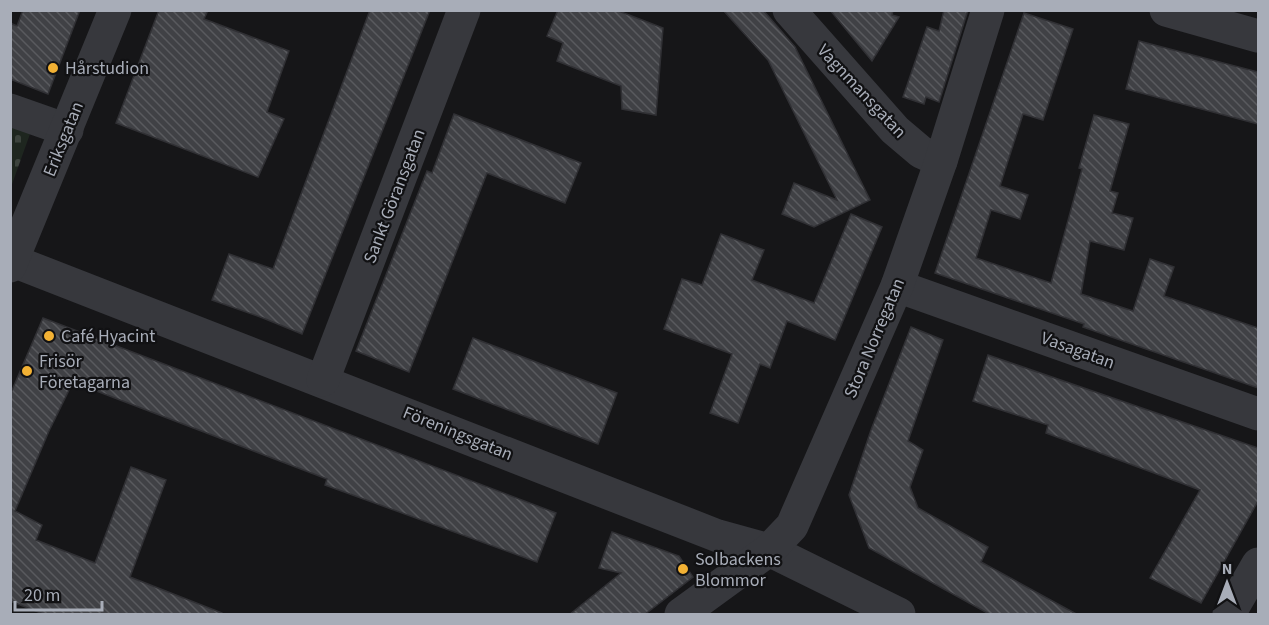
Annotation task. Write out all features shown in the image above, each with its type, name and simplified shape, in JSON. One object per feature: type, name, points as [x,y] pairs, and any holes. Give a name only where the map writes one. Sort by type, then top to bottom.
[{"type":"street","name":"Eriksgatan","points":[[12,264],[115,10]]},
{"type":"street","name":"Sankt Göransgatan","points":[[323,380],[464,10]]},
{"type":"street","name":"Vagnmansgatan","points":[[789,10],[894,130],[921,152],[941,161]]},
{"type":"street","name":"Stora Norregatan","points":[[681,615],[769,550],[792,526],[897,286],[941,161],[988,10]]},
{"type":"street","points":[[1166,10],[1258,36]]},
{"type":"street","points":[[10,110],[67,130]]},
{"type":"street","name":"Föreningsgatan","points":[[12,264],[323,380],[718,536],[769,550],[899,615]]},
{"type":"street","name":"Vasagatan","points":[[897,286],[1258,414]]},
{"type":"street","points":[[1229,615],[1258,564]]},
{"type":"green space","points":[[11,123],[31,131],[11,187]]},
{"type":"building","points":[[23,10],[80,10],[48,94],[10,79],[10,23],[17,26]]},
{"type":"building","points":[[159,10],[208,10],[204,19],[289,51],[267,112],[284,119],[258,177],[116,123]]},
{"type":"building","points":[[370,10],[430,10],[302,334],[212,300],[229,254],[273,269]]},
{"type":"building","points":[[558,10],[616,10],[663,28],[656,115],[622,109],[621,86],[557,61],[563,43],[547,36]]},
{"type":"building","points":[[723,10],[763,10],[795,47],[870,200],[814,227],[782,214],[794,183],[837,200],[768,60]]},
{"type":"building","points":[[830,10],[893,10],[892,15],[899,17],[872,61]]},
{"type":"building","points":[[944,10],[968,10],[939,102],[926,97],[924,104],[903,97],[927,27],[939,31]]},
{"type":"building","points":[[1024,13],[1073,29],[1043,120],[1023,114],[1000,186],[1028,195],[1020,219],[991,210],[976,258],[1051,283],[1094,115],[1129,124],[1110,191],[1118,193],[1112,213],[1133,218],[1124,250],[1090,241],[1081,294],[1133,311],[1150,259],[1174,267],[1164,296],[1258,328],[1258,388],[1083,327],[1084,324],[935,273]]},
{"type":"building","points":[[1139,41],[1258,72],[1258,124],[1126,89]]},
{"type":"building","points":[[454,114],[581,163],[565,203],[487,173],[409,372],[356,351],[427,171],[432,173]]},
{"type":"building","points":[[851,214],[882,227],[835,340],[787,321],[770,368],[760,364],[738,423],[710,413],[732,354],[664,329],[682,279],[702,285],[721,234],[764,250],[752,280],[814,303]]},
{"type":"building","points":[[43,318],[556,513],[537,562],[325,485],[327,479],[73,382],[15,511],[42,525],[36,540],[95,563],[131,467],[166,480],[130,577],[222,613],[222,615],[46,615],[10,601],[10,395]]},
{"type":"building","points":[[911,327],[943,340],[908,441],[923,450],[910,487],[918,508],[988,547],[981,562],[1078,615],[991,615],[869,548],[849,495],[871,430]]},
{"type":"building","points":[[473,338],[617,393],[598,444],[453,389]]},
{"type":"building","points":[[988,355],[1258,448],[1258,501],[1201,603],[1150,578],[1200,490],[1046,433],[1048,425],[973,401]]},
{"type":"building","points":[[612,532],[679,556],[693,577],[644,615],[569,615],[621,573],[599,568]]},
{"type":"place","name":"Hårstudion","points":[[53,68]]},
{"type":"place","name":"Café Hyacint","points":[[49,336]]},
{"type":"place","name":"Frisör Företagarna","points":[[27,371]]},
{"type":"place","name":"Solbackens Blommor","points":[[683,569]]}]
